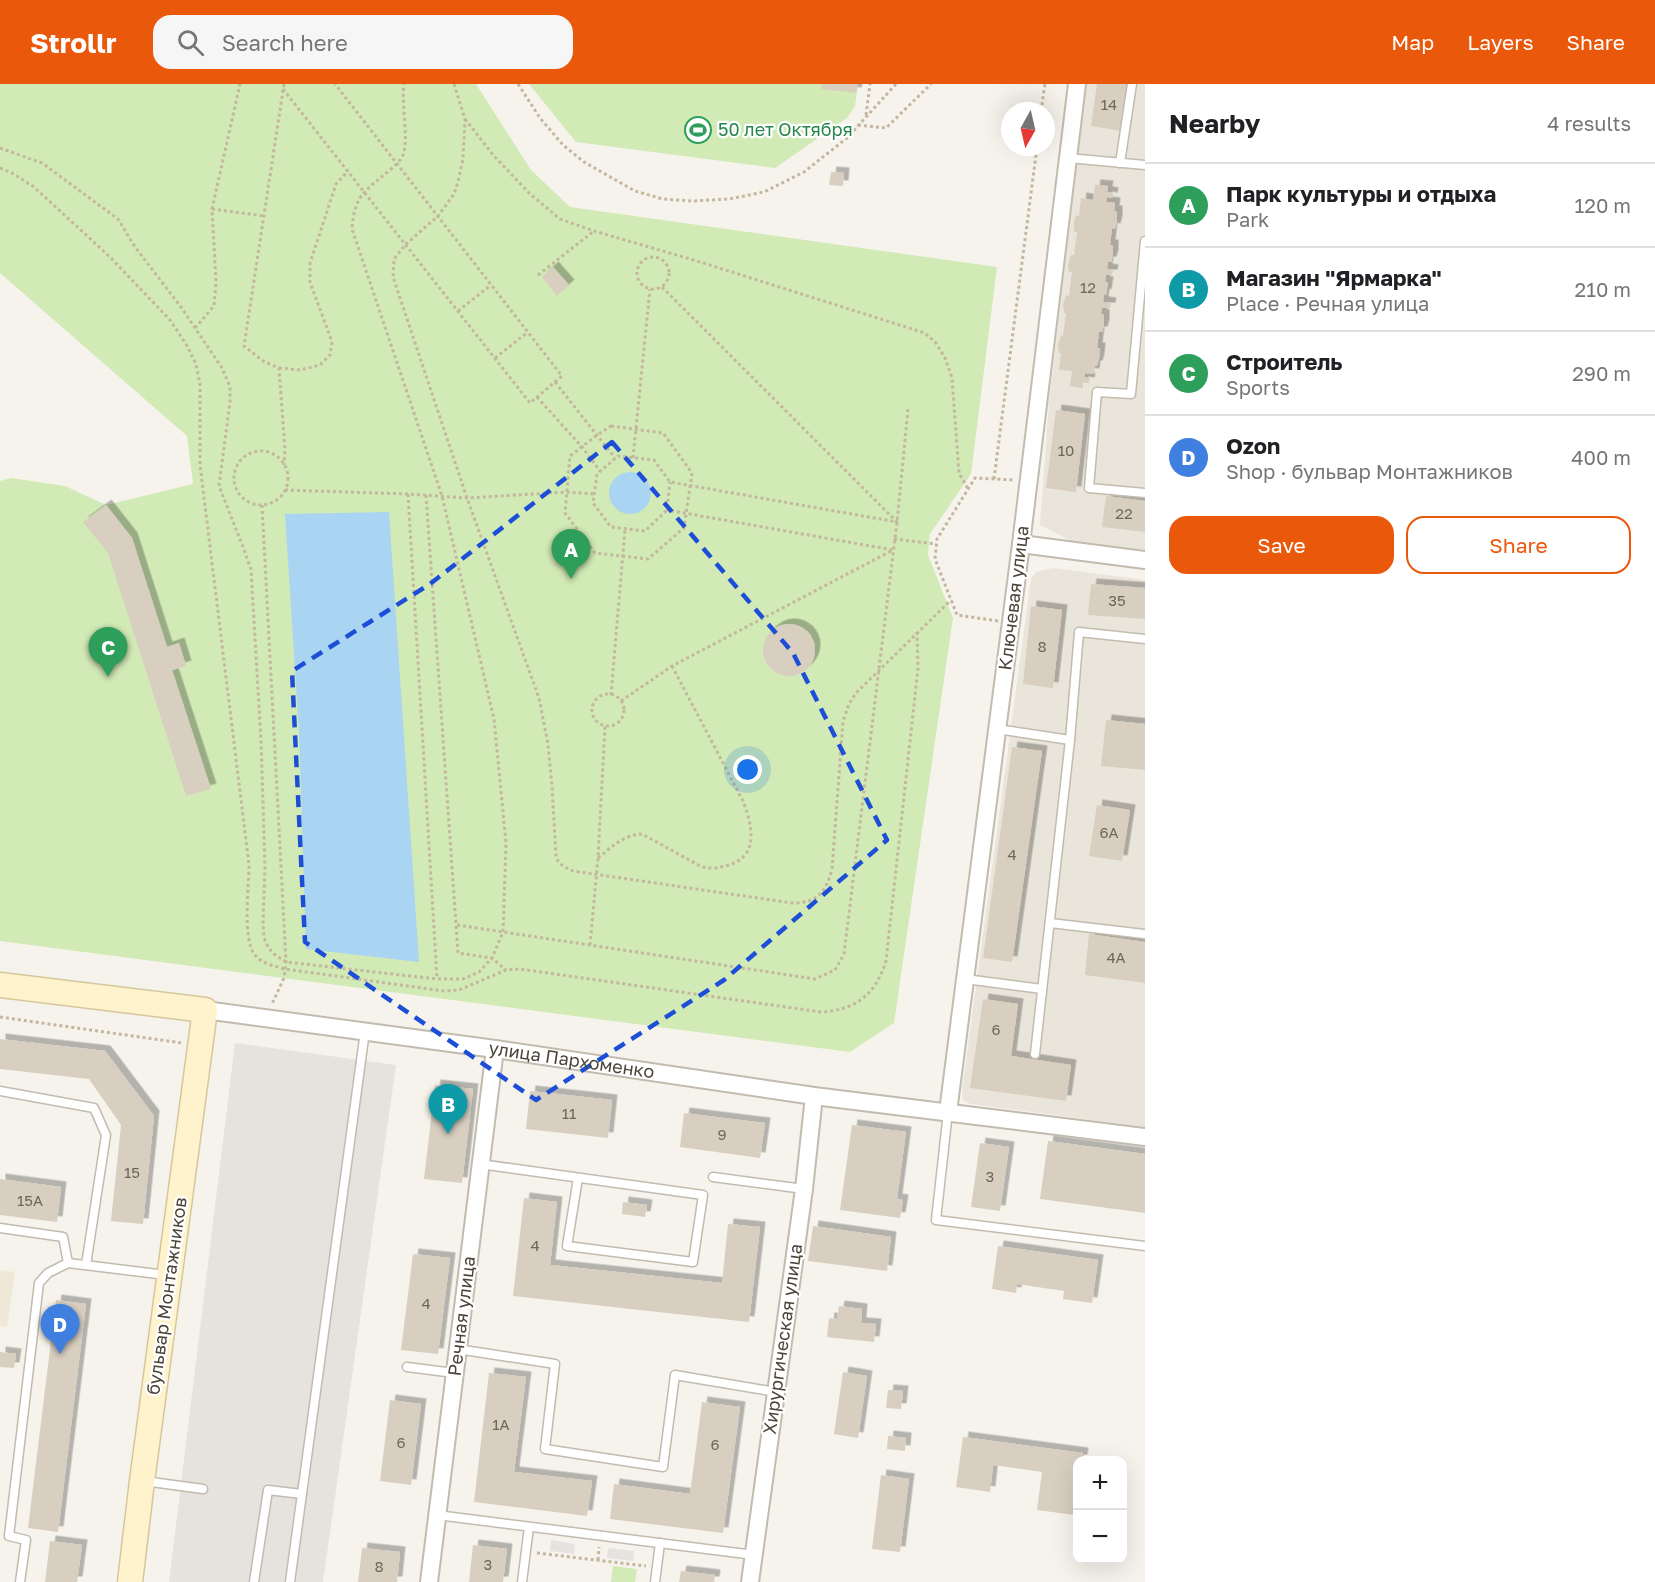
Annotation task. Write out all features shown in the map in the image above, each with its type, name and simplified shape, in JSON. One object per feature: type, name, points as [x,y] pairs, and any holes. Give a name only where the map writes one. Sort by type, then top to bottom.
[{"type":"street","name":"Ключевая улица","points":[[948,1112],[1022,544],[1077,84]]},
{"type":"street","points":[[1022,544],[1145,560]]},
{"type":"street","name":"улица Пархоменко","points":[[0,985],[365,1031],[814,1096],[1145,1137]]},
{"type":"street","name":"бульвар Монтажников","points":[[130,1582],[205,1010]]},
{"type":"street","name":"Речная улица","points":[[429,1582],[495,1049]]},
{"type":"street","name":"Хирургическая улица","points":[[750,1582],[804,1190],[814,1096]]},
{"type":"lane","points":[[1120,163],[1132,84]]},
{"type":"lane","points":[[1068,158],[1145,165]]},
{"type":"lane","points":[[1145,241],[1131,394],[1097,392],[1089,488],[1145,493]]},
{"type":"lane","points":[[1035,1054],[1070,740],[1079,632],[1145,639]]},
{"type":"lane","points":[[997,729],[1070,740]]},
{"type":"lane","points":[[1050,923],[1145,931]]},
{"type":"lane","points":[[965,979],[1042,989]]},
{"type":"lane","points":[[290,1582],[365,1031]]},
{"type":"lane","points":[[0,1091],[94,1108],[106,1135],[86,1265]]},
{"type":"lane","points":[[948,1112],[936,1220],[1145,1246]]},
{"type":"lane","points":[[480,1164],[703,1195],[693,1262],[567,1246],[578,1178]]},
{"type":"lane","points":[[713,1177],[804,1190]]},
{"type":"lane","points":[[0,1228],[63,1237],[68,1263]]},
{"type":"lane","points":[[20,1582],[26,1540],[9,1536],[39,1283],[48,1273],[68,1263],[169,1275]]},
{"type":"lane","points":[[457,1349],[555,1364],[545,1449],[663,1467],[675,1375],[776,1392]]},
{"type":"lane","points":[[407,1367],[454,1373]]},
{"type":"lane","points":[[142,1481],[204,1489]]},
{"type":"lane","points":[[254,1582],[268,1490],[302,1494]]},
{"type":"lane","points":[[437,1515],[754,1555]]},
{"type":"lane","points":[[522,1582],[529,1527]]},
{"type":"lane","points":[[655,1582],[660,1543]]},
{"type":"path","points":[[195,328],[214,306],[216,282],[212,209],[240,84]]},
{"type":"path","points":[[284,86],[530,403],[562,376],[335,84]]},
{"type":"path","points":[[0,148],[42,163],[118,219],[135,247],[222,368],[230,387],[219,486],[250,569],[266,868],[263,930],[268,947],[286,962],[437,979],[464,979],[479,972],[492,958],[503,932],[506,843],[494,719],[442,496],[352,229],[353,212],[358,200],[397,164],[404,154],[402,94],[404,84]]},
{"type":"path","points":[[454,84],[465,119],[463,159],[458,182],[454,194],[438,216],[406,244],[394,259],[393,277],[467,498],[539,698],[548,744],[558,862],[573,871],[792,903],[814,900],[823,891],[832,869],[843,721],[849,704],[856,693],[878,670],[951,600]]},
{"type":"path","points":[[518,84],[540,118],[563,145],[584,162],[635,191],[663,199],[693,201],[729,199],[764,192],[804,172],[847,138],[896,84]]},
{"type":"path","points":[[866,117],[870,84]]},
{"type":"path","points":[[858,125],[885,128],[931,84]]},
{"type":"path","points":[[1042,102],[1045,84]]},
{"type":"path","points":[[284,86],[244,346],[263,361],[279,368],[300,370],[320,365],[330,355],[332,342],[310,282],[310,263],[336,184],[348,171]]},
{"type":"path","points":[[465,119],[494,156],[529,193],[560,219],[925,333],[936,343],[945,358],[952,378],[959,473],[968,489]]},
{"type":"path","points":[[994,479],[1036,156]]},
{"type":"path","points":[[0,168],[34,187],[110,257],[170,320],[196,364],[200,385],[200,465],[249,865],[247,928],[254,954],[263,962],[285,969],[444,991],[459,990],[507,970],[520,969],[821,1012],[836,1011],[866,997],[882,976],[886,961],[918,668],[917,632]]},
{"type":"path","points":[[212,209],[264,216]]},
{"type":"path","points":[[538,275],[594,231]]},
{"type":"path","points":[[656,258],[666,264],[669,276],[662,286],[650,289],[640,282],[637,270],[644,260],[656,258]]},
{"type":"path","points":[[458,311],[491,285]]},
{"type":"path","points":[[662,286],[897,522]]},
{"type":"path","points":[[633,458],[650,289]]},
{"type":"path","points":[[495,358],[528,332]]},
{"type":"path","points":[[279,368],[284,465]]},
{"type":"path","points":[[555,382],[615,459]]},
{"type":"path","points":[[537,397],[582,447],[600,471]]},
{"type":"path","points":[[456,925],[815,979],[836,970],[844,954],[897,522],[908,409]]},
{"type":"path","points":[[610,426],[635,429],[663,433],[692,473],[684,528],[648,559],[595,553],[565,513],[570,456],[610,426]]},
{"type":"path","points":[[258,451],[276,455],[284,465],[288,477],[285,490],[278,500],[262,505],[244,500],[234,484],[236,466],[249,453],[258,451]]},
{"type":"path","points":[[618,456],[633,458],[654,460],[670,482],[668,510],[645,531],[611,526],[593,503],[597,474],[618,456]]},
{"type":"path","points":[[1002,622],[957,615],[935,559],[936,544],[975,478],[1021,480]]},
{"type":"path","points":[[670,482],[897,522]]},
{"type":"path","points":[[285,490],[467,498],[567,492],[594,494]]},
{"type":"path","points":[[408,494],[437,979]]},
{"type":"path","points":[[426,495],[458,953],[492,958],[507,970]]},
{"type":"path","points":[[262,505],[286,962],[284,978],[266,1018]]},
{"type":"path","points":[[668,510],[893,550]]},
{"type":"path","points":[[611,694],[626,528]]},
{"type":"path","points":[[894,539],[936,544]]},
{"type":"path","points":[[621,701],[672,666],[893,550]]},
{"type":"path","points":[[598,858],[623,838],[634,834],[642,834],[702,867],[711,869],[740,862],[747,855],[751,839],[751,823],[743,801],[672,666]]},
{"type":"path","points":[[611,694],[621,701],[624,713],[617,724],[605,726],[595,720],[592,708],[599,697],[611,694]]},
{"type":"path","points":[[590,945],[598,858],[605,726]]},
{"type":"path","points":[[0,1017],[201,1046]]},
{"type":"path","points":[[526,1551],[657,1568]]},
{"type":"highlighted area","points":[[612,442],[793,653],[887,840],[724,980],[536,1100],[305,942],[292,671],[430,584]]},
{"type":"shaded area","points":[[1085,84],[1145,84],[1145,550],[1071,541],[1040,525],[1049,403]]},
{"type":"shaded area","points":[[1053,568],[1145,580],[1145,1127],[971,1104],[963,1101],[962,1090],[1031,579],[1036,572]]},
{"type":"shaded area","points":[[235,1043],[396,1065],[323,1582],[169,1582]]},
{"type":"shaded area","points":[[0,1270],[15,1272],[7,1327],[0,1326]]},
{"type":"shaded area","points":[[551,1540],[575,1544],[574,1554],[550,1551]]},
{"type":"shaded area","points":[[608,1548],[634,1551],[633,1561],[607,1558]]},
{"type":"green space","points":[[0,84],[476,84],[531,170],[570,207],[997,267],[971,474],[930,534],[928,555],[953,618],[894,1023],[850,1052],[0,941],[0,481],[11,478],[65,486],[106,505],[193,484],[187,436],[0,273]]},
{"type":"green space","name":"50 лет Октября","points":[[529,84],[858,84],[855,106],[847,118],[775,168],[576,142]]},
{"type":"green space","points":[[613,1566],[637,1569],[635,1582],[611,1582]]},
{"type":"water","points":[[630,472],[638,473],[645,478],[650,485],[650,501],[645,508],[638,513],[630,514],[622,513],[615,508],[610,501],[609,493],[610,485],[615,478],[622,473]]},
{"type":"water","points":[[389,512],[419,962],[306,949],[299,732],[285,514]]},
{"type":"building","points":[[822,84],[858,84],[856,93],[821,89]]},
{"type":"building","points":[[1097,84],[1128,84],[1122,131],[1091,126]]},
{"type":"building","points":[[831,172],[844,173],[843,186],[829,185]]},
{"type":"building","points":[[1095,185],[1108,186],[1107,192],[1113,193],[1112,198],[1107,197],[1106,202],[1115,203],[1114,211],[1117,211],[1117,221],[1115,229],[1112,228],[1110,245],[1113,245],[1113,255],[1111,262],[1108,262],[1107,269],[1113,270],[1112,275],[1106,275],[1105,282],[1108,282],[1103,302],[1111,303],[1110,308],[1102,308],[1104,325],[1102,332],[1099,332],[1097,348],[1100,348],[1099,359],[1094,374],[1085,373],[1084,377],[1090,378],[1089,383],[1083,382],[1083,388],[1070,386],[1072,371],[1059,370],[1061,353],[1059,353],[1058,345],[1061,335],[1063,336],[1066,313],[1064,313],[1063,305],[1066,295],[1069,296],[1072,272],[1069,272],[1068,265],[1071,255],[1074,255],[1077,232],[1074,232],[1074,222],[1076,215],[1079,216],[1081,198],[1093,200]]},
{"type":"building","points":[[553,267],[569,285],[557,296],[542,277]]},
{"type":"building","points":[[1056,410],[1085,414],[1076,492],[1046,488]]},
{"type":"building","points":[[1106,496],[1145,501],[1145,532],[1102,527]]},
{"type":"building","points":[[106,505],[132,538],[167,647],[179,643],[186,666],[172,670],[211,789],[186,796],[108,553],[83,522]]},
{"type":"building","points":[[1091,584],[1145,588],[1145,619],[1088,615]]},
{"type":"building","points":[[1031,606],[1062,610],[1053,688],[1023,684]]},
{"type":"building","points":[[789,624],[799,626],[807,632],[813,640],[815,650],[813,660],[807,668],[799,674],[789,676],[779,674],[771,668],[765,660],[763,650],[765,640],[771,632],[779,626]]},
{"type":"building","points":[[1106,720],[1145,724],[1145,770],[1101,766]]},
{"type":"building","points":[[1012,747],[1042,751],[1012,962],[983,958]]},
{"type":"building","points":[[1097,805],[1130,810],[1122,861],[1089,856]]},
{"type":"building","points":[[1089,934],[1145,942],[1145,983],[1085,975]]},
{"type":"building","points":[[983,999],[1018,1004],[1011,1056],[1071,1065],[1066,1101],[970,1088]]},
{"type":"building","points":[[0,1039],[105,1051],[154,1116],[143,1224],[111,1221],[121,1125],[89,1079],[0,1069]]},
{"type":"building","points":[[435,1085],[473,1089],[462,1183],[424,1179]]},
{"type":"building","points":[[530,1091],[612,1100],[608,1138],[526,1129]]},
{"type":"building","points":[[684,1113],[765,1123],[760,1158],[680,1147]]},
{"type":"building","points":[[852,1125],[906,1132],[897,1199],[903,1200],[900,1218],[840,1210]]},
{"type":"building","points":[[1048,1141],[1145,1154],[1145,1213],[1040,1199]]},
{"type":"building","points":[[980,1143],[1009,1147],[1000,1211],[971,1207]]},
{"type":"building","points":[[0,1179],[61,1187],[57,1222],[0,1215]]},
{"type":"building","points":[[524,1198],[557,1202],[550,1265],[722,1283],[728,1224],[760,1227],[749,1322],[513,1296]]},
{"type":"building","points":[[623,1202],[647,1205],[645,1217],[622,1214]]},
{"type":"building","points":[[813,1226],[891,1237],[887,1271],[808,1261]]},
{"type":"building","points":[[998,1246],[1098,1260],[1092,1303],[1063,1299],[1064,1291],[1017,1284],[1016,1293],[992,1289]]},
{"type":"building","points":[[413,1254],[450,1258],[438,1354],[401,1350]]},
{"type":"building","points":[[56,1300],[86,1304],[58,1532],[28,1528]]},
{"type":"building","points":[[839,1306],[862,1309],[861,1323],[876,1324],[874,1342],[827,1337],[829,1318],[837,1319]]},
{"type":"building","points":[[0,1352],[16,1354],[14,1368],[0,1367]]},
{"type":"building","points":[[843,1372],[867,1376],[858,1438],[834,1434]]},
{"type":"building","points":[[489,1373],[526,1377],[514,1472],[592,1481],[587,1516],[474,1502]]},
{"type":"building","points":[[888,1390],[903,1391],[901,1409],[886,1408]]},
{"type":"building","points":[[390,1400],[421,1404],[411,1485],[380,1481]]},
{"type":"building","points":[[702,1402],[740,1407],[723,1533],[610,1519],[614,1484],[690,1494]]},
{"type":"building","points":[[888,1436],[906,1438],[905,1451],[887,1449]]},
{"type":"building","points":[[963,1437],[1083,1453],[1083,1456],[1073,1456],[1073,1515],[1037,1510],[1042,1472],[993,1465],[990,1492],[956,1487]]},
{"type":"building","points":[[881,1475],[909,1479],[900,1552],[872,1549]]},
{"type":"building","points":[[50,1541],[82,1545],[77,1582],[45,1582]]},
{"type":"building","points":[[473,1545],[507,1549],[503,1582],[469,1582]]},
{"type":"building","points":[[362,1548],[400,1552],[397,1582],[358,1582]]},
{"type":"building","points":[[681,1571],[715,1575],[714,1582],[679,1582]]},
{"type":"place","name":"50 лет Октября","points":[[698,130]]},
{"type":"place","name":"Парк культуры и отдыха","points":[[571,579]]},
{"type":"place","name":"Строитель","points":[[108,677]]},
{"type":"place","name":"Магазин \"Ярмарка\"","points":[[448,1134]]},
{"type":"place","name":"Ozon","points":[[60,1354]]}]
